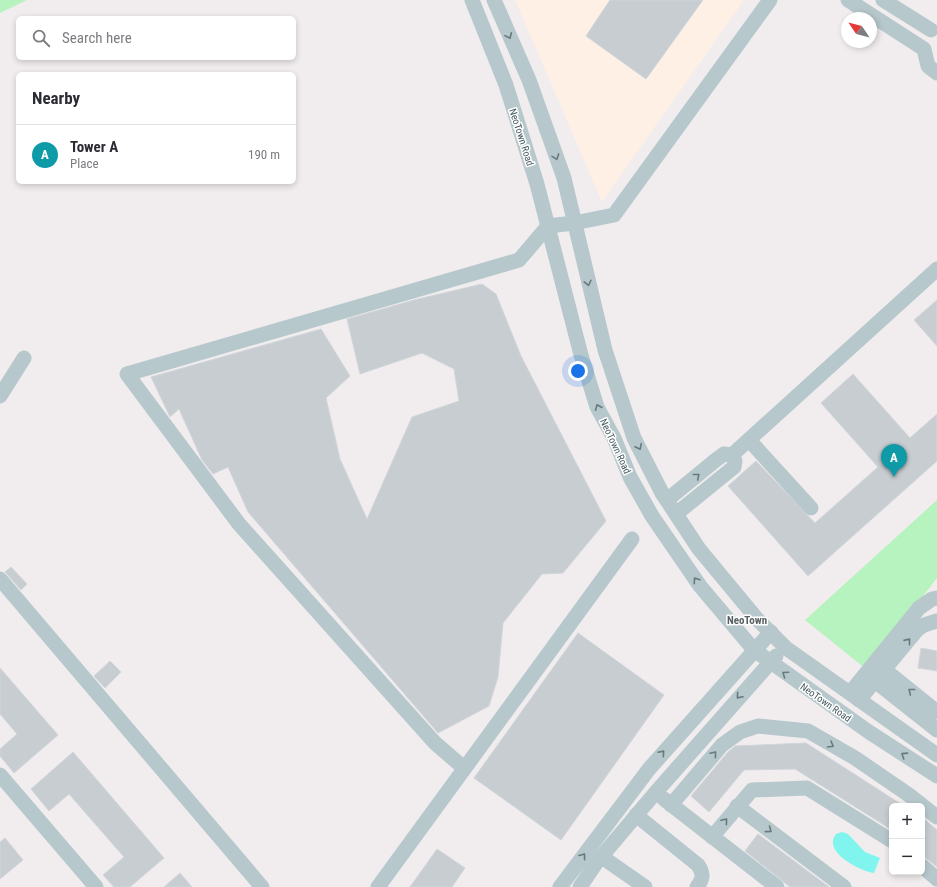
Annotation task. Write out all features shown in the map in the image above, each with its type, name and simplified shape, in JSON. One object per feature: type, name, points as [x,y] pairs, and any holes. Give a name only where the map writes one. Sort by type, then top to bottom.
[{"type":"street","name":"NeoTown Road","points":[[472,0],[506,84],[538,184],[590,385],[598,407],[614,438],[630,477],[652,516],[700,586],[754,650],[869,732],[937,776]]},
{"type":"street","name":"NeoTown Road","points":[[494,0],[529,80],[564,178],[605,350],[634,438],[667,500],[699,549],[757,619],[786,648],[937,755]]},
{"type":"street","points":[[464,768],[435,743],[239,524],[127,374],[518,260],[548,226],[574,223],[614,215],[770,0]]},
{"type":"street","points":[[848,0],[924,49],[928,66],[937,73]]},
{"type":"street","points":[[883,0],[931,30]]},
{"type":"street","points":[[667,500],[724,454],[732,455],[936,271]]},
{"type":"street","points":[[0,396],[24,358]]},
{"type":"street","points":[[749,440],[812,508]]},
{"type":"street","points":[[676,514],[734,467],[735,461],[732,455]]},
{"type":"street","points":[[378,887],[632,539]]},
{"type":"street","points":[[0,579],[262,887]]},
{"type":"street","points":[[854,696],[919,608],[932,599],[937,598]]},
{"type":"street","points":[[854,696],[880,676],[917,630],[924,625],[937,621]]},
{"type":"street","points":[[560,887],[649,769],[771,632]]},
{"type":"street","points":[[664,800],[769,662],[786,648]]},
{"type":"street","points":[[880,676],[937,712]]},
{"type":"street","points":[[880,676],[937,730]]},
{"type":"street","points":[[587,885],[602,857],[636,815],[664,800],[722,745],[740,732],[758,726],[808,731],[855,758],[909,795],[937,817]]},
{"type":"street","points":[[0,775],[96,887]]},
{"type":"street","points":[[712,837],[752,790],[807,788],[889,839]]},
{"type":"street","points":[[664,800],[777,887]]},
{"type":"street","points":[[738,806],[844,887]]},
{"type":"street","points":[[636,815],[698,865],[703,872],[702,879],[697,887]]},
{"type":"street","points":[[602,857],[645,887]]},
{"type":"street","points":[[925,869],[937,879]]},
{"type":"shaded area","points":[[515,0],[744,0],[602,202]]},
{"type":"green space","points":[[0,0],[27,0],[0,13]]},
{"type":"green space","points":[[937,500],[937,578],[866,669],[805,620]]},
{"type":"water","points":[[842,832],[848,834],[865,852],[880,858],[874,873],[852,865],[838,854],[834,847],[833,841],[836,834]]},
{"type":"building","points":[[610,0],[703,0],[646,79],[586,36]]},
{"type":"building","points":[[482,284],[496,294],[521,356],[606,521],[563,573],[542,574],[503,623],[498,677],[489,706],[438,733],[248,512],[228,467],[213,474],[202,460],[179,409],[170,417],[151,377],[321,329],[350,376],[326,398],[340,459],[367,519],[412,417],[459,401],[454,369],[422,353],[360,374],[347,319],[414,300]]},
{"type":"building","points":[[937,300],[937,346],[914,320]]},
{"type":"building","points":[[853,374],[910,438],[937,414],[937,461],[808,576],[728,486],[756,461],[815,523],[878,467],[821,403]]},
{"type":"building","points":[[11,567],[27,584],[21,590],[5,572]]},
{"type":"building","points":[[578,633],[664,695],[561,840],[474,778]]},
{"type":"building","points":[[921,648],[937,651],[937,671],[918,668]]},
{"type":"building","points":[[110,661],[121,672],[105,688],[94,676]]},
{"type":"building","points":[[0,668],[58,735],[14,773],[0,756],[0,749],[17,734],[0,714]]},
{"type":"building","points":[[806,743],[899,803],[889,803],[889,828],[795,769],[744,770],[709,812],[691,796],[728,752],[735,746]]},
{"type":"building","points":[[73,752],[164,858],[130,887],[114,887],[103,875],[124,857],[69,794],[49,811],[31,789]]},
{"type":"building","points":[[925,820],[937,830],[937,867],[925,857]]},
{"type":"building","points":[[758,834],[829,887],[790,887],[745,851]]},
{"type":"building","points":[[5,838],[23,860],[0,879],[0,842]]},
{"type":"building","points":[[437,849],[465,868],[452,887],[410,887]]},
{"type":"building","points":[[180,873],[192,887],[164,887]]},
{"type":"place","name":"Tower A","points":[[894,477]]},
{"type":"district","name":"NeoTown","points":[[747,620]]}]
